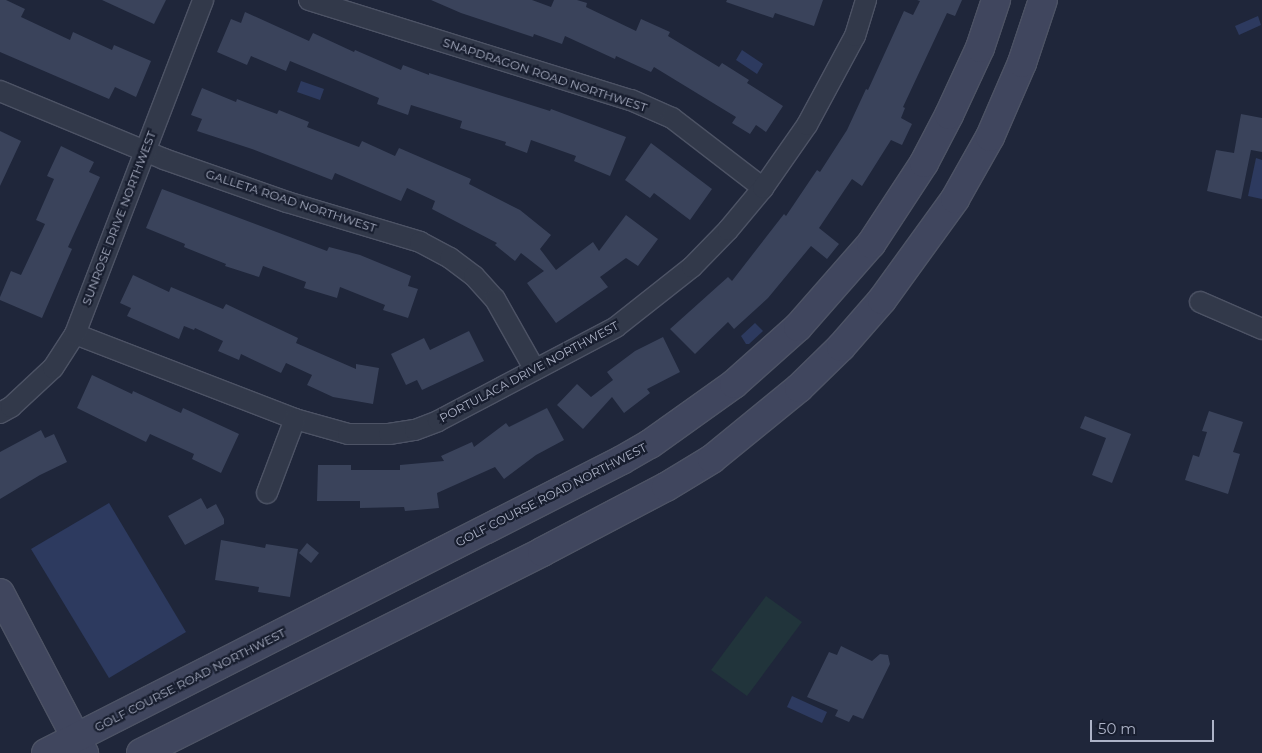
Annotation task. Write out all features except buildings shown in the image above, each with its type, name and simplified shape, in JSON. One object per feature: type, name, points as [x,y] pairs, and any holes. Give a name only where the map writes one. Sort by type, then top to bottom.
[{"type":"main road","name":"GOLF COURSE ROAD NORTHWEST","points":[[46,753],[80,746],[622,460],[650,444],[734,384],[798,327],[871,244],[924,163],[949,115],[980,48],[996,0]]},
{"type":"main road","points":[[141,753],[534,556],[666,487],[712,459],[799,388],[841,347],[882,300],[955,199],[997,121],[1022,63],[1043,0]]},
{"type":"main road","points":[[0,593],[80,746]]},
{"type":"street","name":"SUNROSE DRIVE NORTHWEST","points":[[0,413],[11,407],[53,368],[75,334],[203,0]]},
{"type":"street","name":"SNAPDRAGON ROAD NORTHWEST","points":[[309,0],[631,100],[672,118],[763,188]]},
{"type":"street","name":"PORTULACA DRIVE NORTHWEST","points":[[75,334],[295,419],[348,434],[389,434],[415,430],[438,421],[616,327],[685,272],[728,230],[763,188],[807,125],[855,36],[866,0]]},
{"type":"street","name":"GALLETA ROAD NORTHWEST","points":[[0,91],[145,151],[287,202],[420,242],[450,258],[474,276],[495,299],[535,370]]},
{"type":"street","points":[[1200,302],[1262,329]]},
{"type":"street","points":[[267,493],[295,419]]},
{"type":"shaded area","points":[[766,596],[802,622],[747,696],[711,670]]},
{"type":"water","points":[[1258,16],[1261,25],[1239,35],[1235,26]]},
{"type":"water","points":[[742,50],[763,64],[757,74],[736,60]]},
{"type":"water","points":[[301,81],[324,89],[320,100],[297,92]]},
{"type":"water","points":[[1256,158],[1262,160],[1262,199],[1248,196]]},
{"type":"water","points":[[755,323],[763,331],[749,344],[746,344],[741,336]]},
{"type":"water","points":[[109,503],[186,632],[109,678],[31,549]]},
{"type":"water","points":[[792,696],[827,712],[822,723],[787,707]]}]
